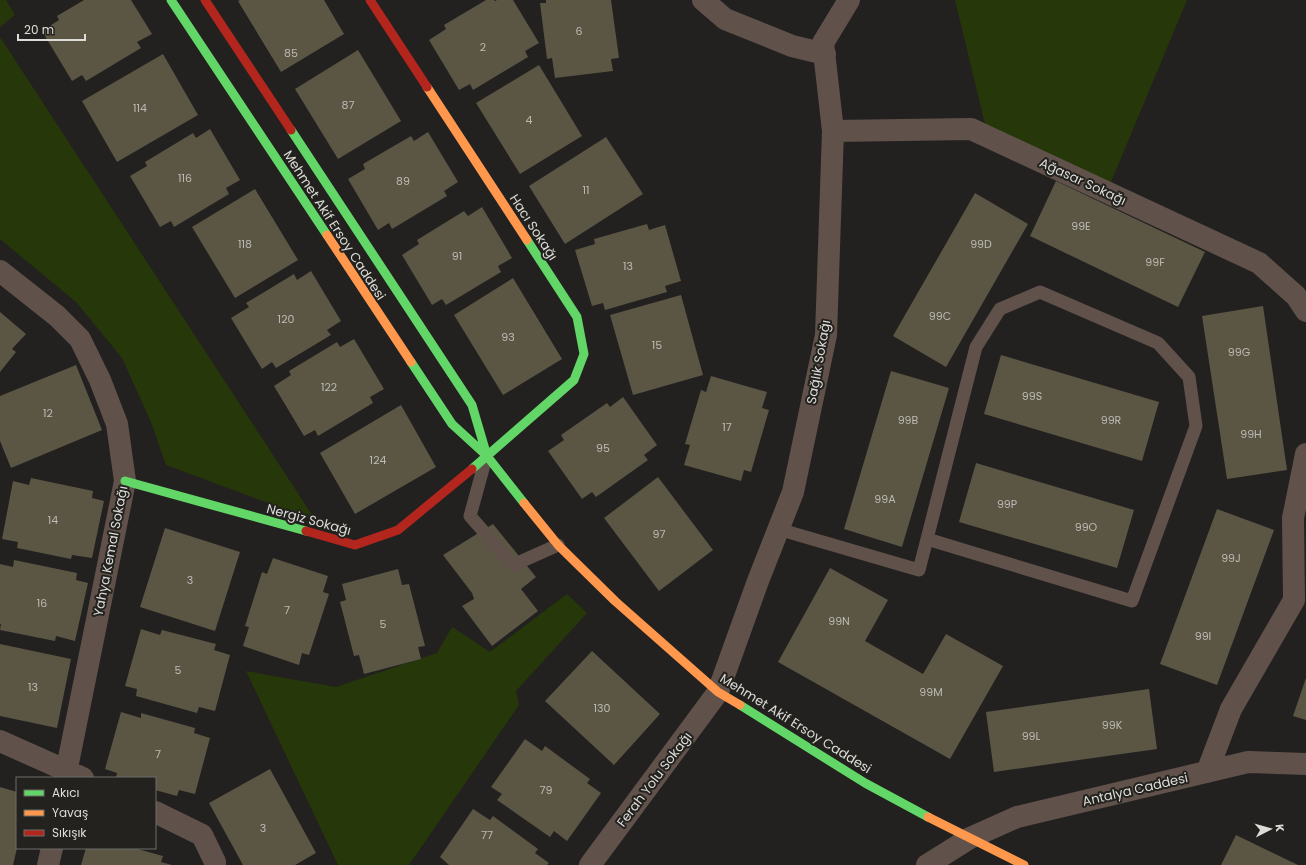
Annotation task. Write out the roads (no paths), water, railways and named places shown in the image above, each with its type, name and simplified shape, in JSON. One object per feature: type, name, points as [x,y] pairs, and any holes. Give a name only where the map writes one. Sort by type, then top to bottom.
[{"type":"main road","name":"Mehmet Akif Ersoy Caddesi","points":[[171,0],[452,424],[487,456],[558,545],[615,601],[718,692],[866,783],[1024,865]]},
{"type":"main road","name":"Mehmet Akif Ersoy Caddesi","points":[[205,0],[472,405],[487,456]]},
{"type":"main road","name":"Hacı Sokağı","points":[[373,1],[577,318],[584,354],[574,380],[487,456]]},
{"type":"main road","name":"Nergiz Sokağı","points":[[125,481],[355,545],[398,530],[487,456]]},
{"type":"street","points":[[703,0],[725,19],[792,46],[825,54]]},
{"type":"street","name":"Sağlık Sokağı","points":[[718,692],[758,581],[793,492],[826,335],[833,131],[823,42],[849,0]]},
{"type":"street","name":"Ağasar Sokağı","points":[[833,131],[972,128],[1259,263],[1303,298]]},
{"type":"street","name":"Yahya Kemal Sokağı","points":[[0,271],[57,316],[80,339],[100,380],[117,424],[125,481],[72,775]]},
{"type":"street","points":[[1207,772],[1231,709],[1300,597],[1293,518],[1306,454]]},
{"type":"street","name":"Ferah Yolu Sokağı","points":[[590,865],[718,692]]},
{"type":"street","points":[[0,741],[72,775]]},
{"type":"street","name":"Antalya Caddesi","points":[[927,865],[970,838],[1017,817],[1248,762],[1306,764]]},
{"type":"street","points":[[156,812],[202,835],[215,865]]},
{"type":"street","points":[[48,865],[52,849]]},
{"type":"lane","points":[[778,529],[919,570],[976,346],[1000,309],[1040,292],[1158,343],[1189,377],[1196,426],[1132,601],[927,539]]},
{"type":"lane","points":[[487,456],[470,516],[513,565],[558,545]]}]
